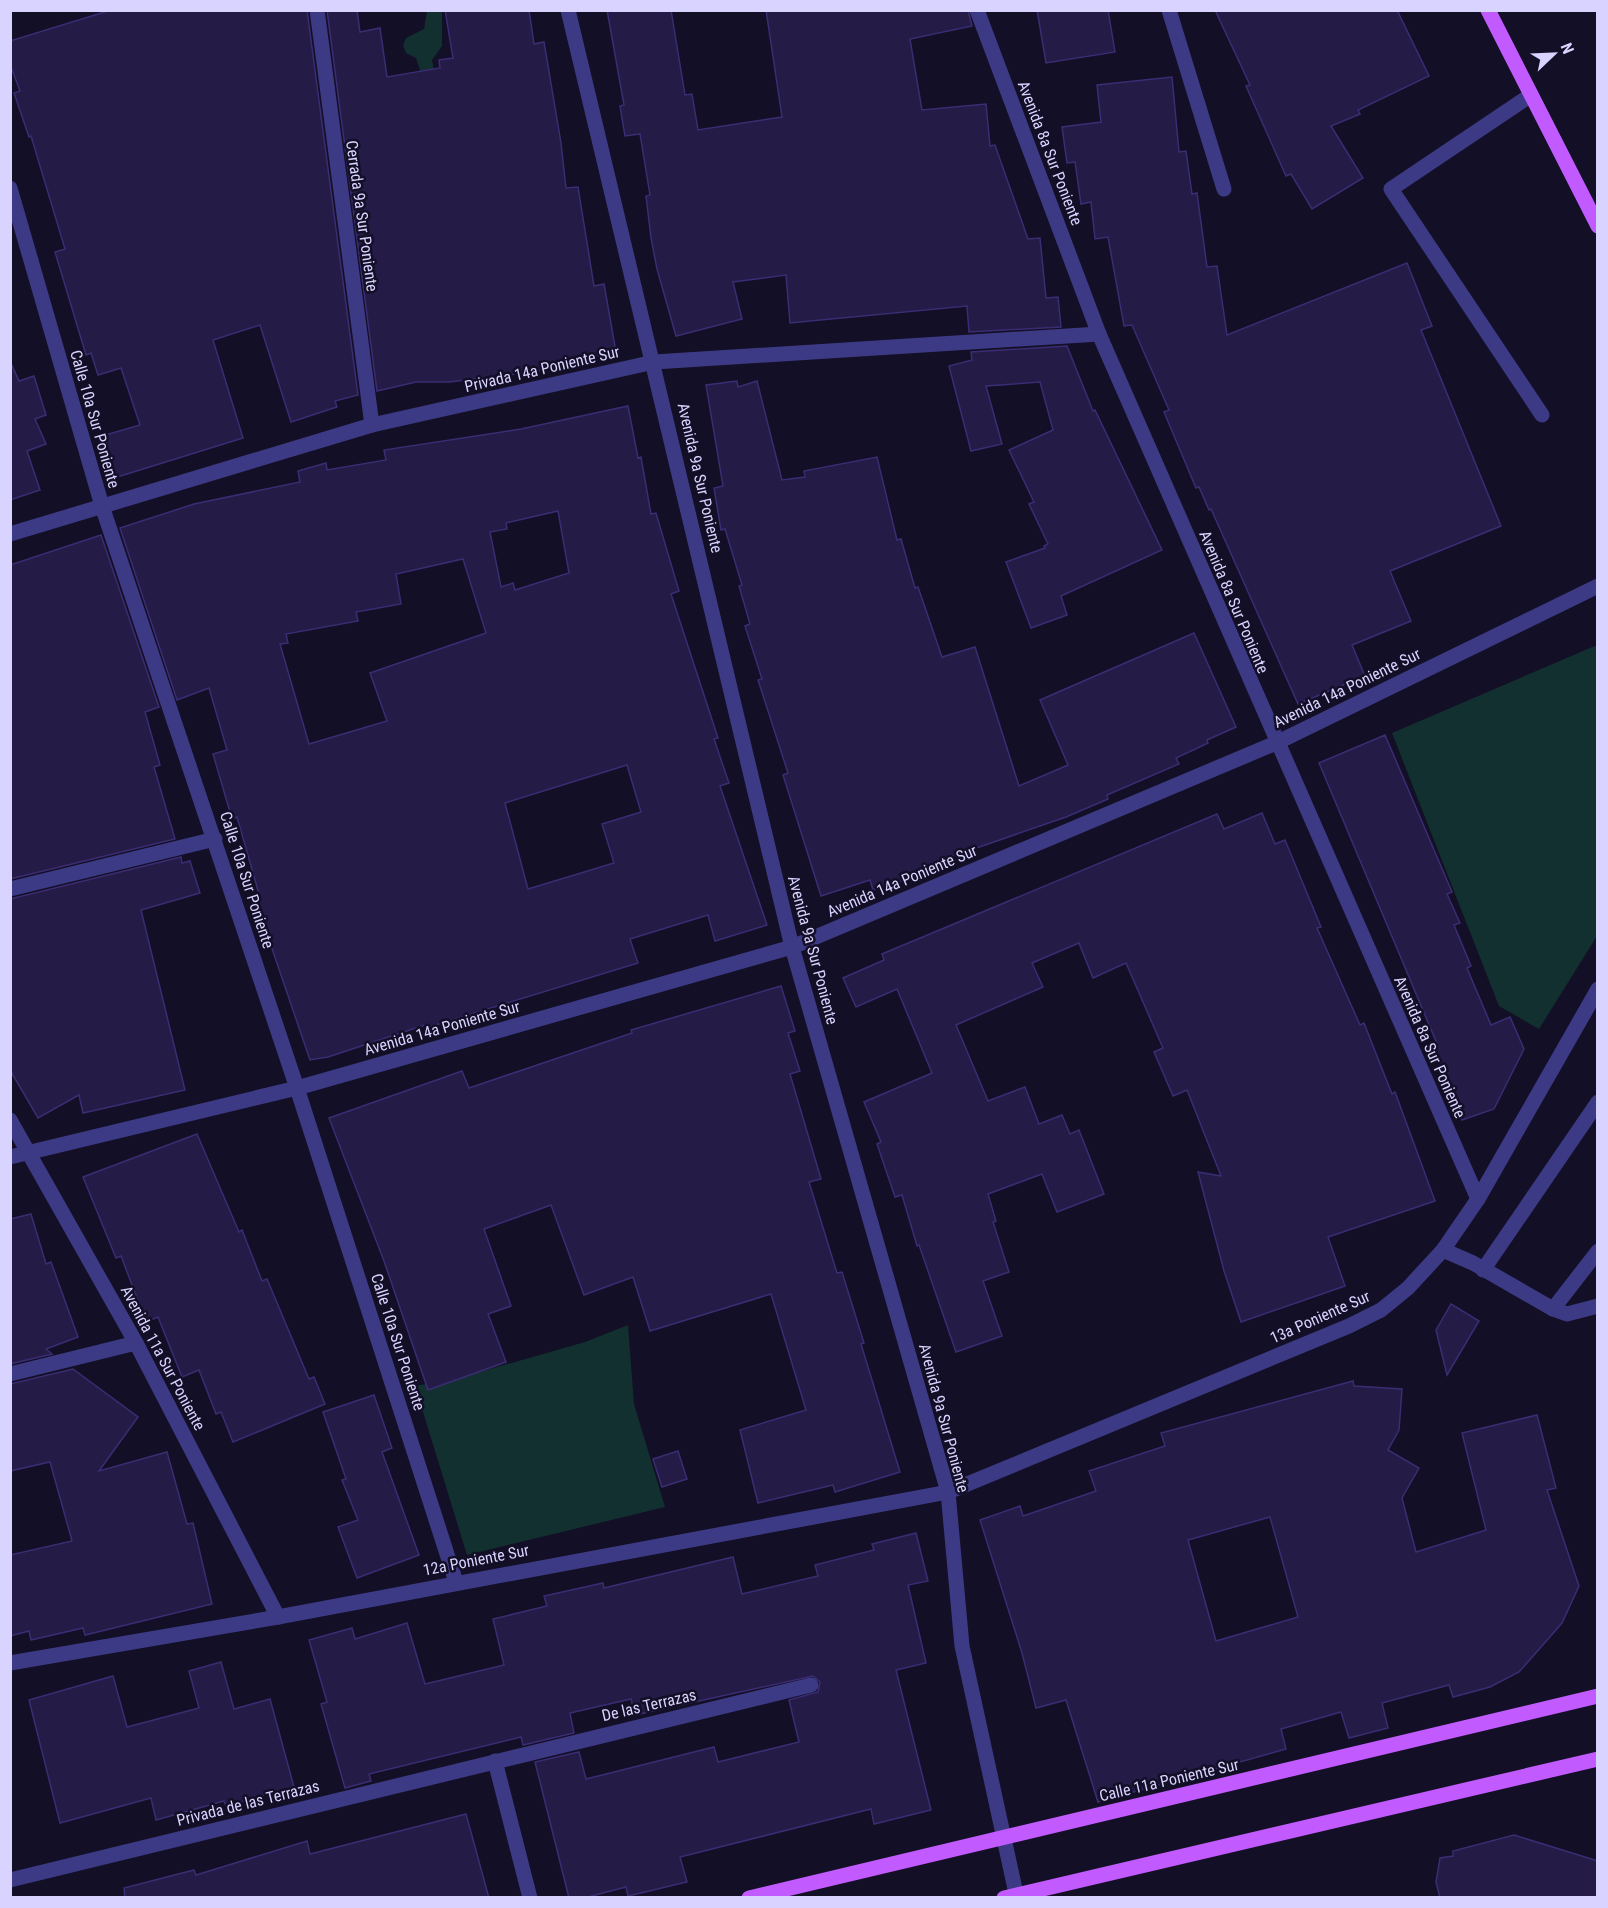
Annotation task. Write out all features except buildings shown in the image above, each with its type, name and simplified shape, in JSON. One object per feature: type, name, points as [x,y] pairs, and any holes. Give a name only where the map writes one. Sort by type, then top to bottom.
[{"type":"main road","points":[[1488,10],[1598,226]]},
{"type":"main road","name":"Calle 11a Poniente Sur","points":[[749,1898],[1598,1696]]},
{"type":"main road","points":[[1012,1896],[1598,1759]]},
{"type":"street","name":"Cerrada 9a Sur Poniente","points":[[317,10],[372,425]]},
{"type":"street","name":"Avenida 9a Sur Poniente","points":[[568,10],[792,947],[948,1492],[962,1646],[1012,1896]]},
{"type":"street","name":"Avenida 8a Sur Poniente","points":[[977,10],[1099,334],[1478,1199]]},
{"type":"street","points":[[1169,10],[1224,189]]},
{"type":"street","points":[[1531,95],[1391,189],[1542,415]]},
{"type":"street","name":"Calle 10a Sur Poniente","points":[[10,188],[102,506],[297,1088],[456,1582]]},
{"type":"street","name":"Privada 14a Poniente Sur","points":[[10,534],[372,425],[654,362],[1099,334]]},
{"type":"street","name":"Avenida 14a Poniente Sur","points":[[10,1157],[297,1088],[792,947],[1276,742],[1598,586]]},
{"type":"street","points":[[10,889],[215,839]]},
{"type":"street","name":"13a Poniente Sur","points":[[948,1492],[1349,1326],[1381,1310],[1408,1288],[1443,1250],[1478,1199],[1598,989]]},
{"type":"street","points":[[1483,1270],[1598,1102]]},
{"type":"street","name":"Avenida 11a Sur Poniente","points":[[10,1120],[136,1343],[278,1617]]},
{"type":"street","points":[[1443,1250],[1473,1263],[1553,1309],[1567,1314],[1598,1306]]},
{"type":"street","points":[[1553,1309],[1598,1251]]},
{"type":"street","points":[[10,1374],[136,1343]]},
{"type":"street","name":"12a Poniente Sur","points":[[10,1663],[278,1617],[948,1492]]},
{"type":"street","name":"De las Terrazas","points":[[495,1761],[811,1685]]},
{"type":"street","points":[[495,1761],[530,1898]]},
{"type":"street","name":"Privada de las Terrazas","points":[[10,1880],[495,1761]]},
{"type":"green space","points":[[427,11],[442,11],[442,46],[432,60],[434,71],[421,73],[416,58],[406,53],[403,45],[406,38],[424,29]]},
{"type":"green space","points":[[1597,645],[1597,936],[1539,1029],[1499,1006],[1392,733]]},
{"type":"green space","points":[[628,1325],[634,1404],[665,1507],[467,1555],[415,1386],[455,1379],[585,1342]]}]
